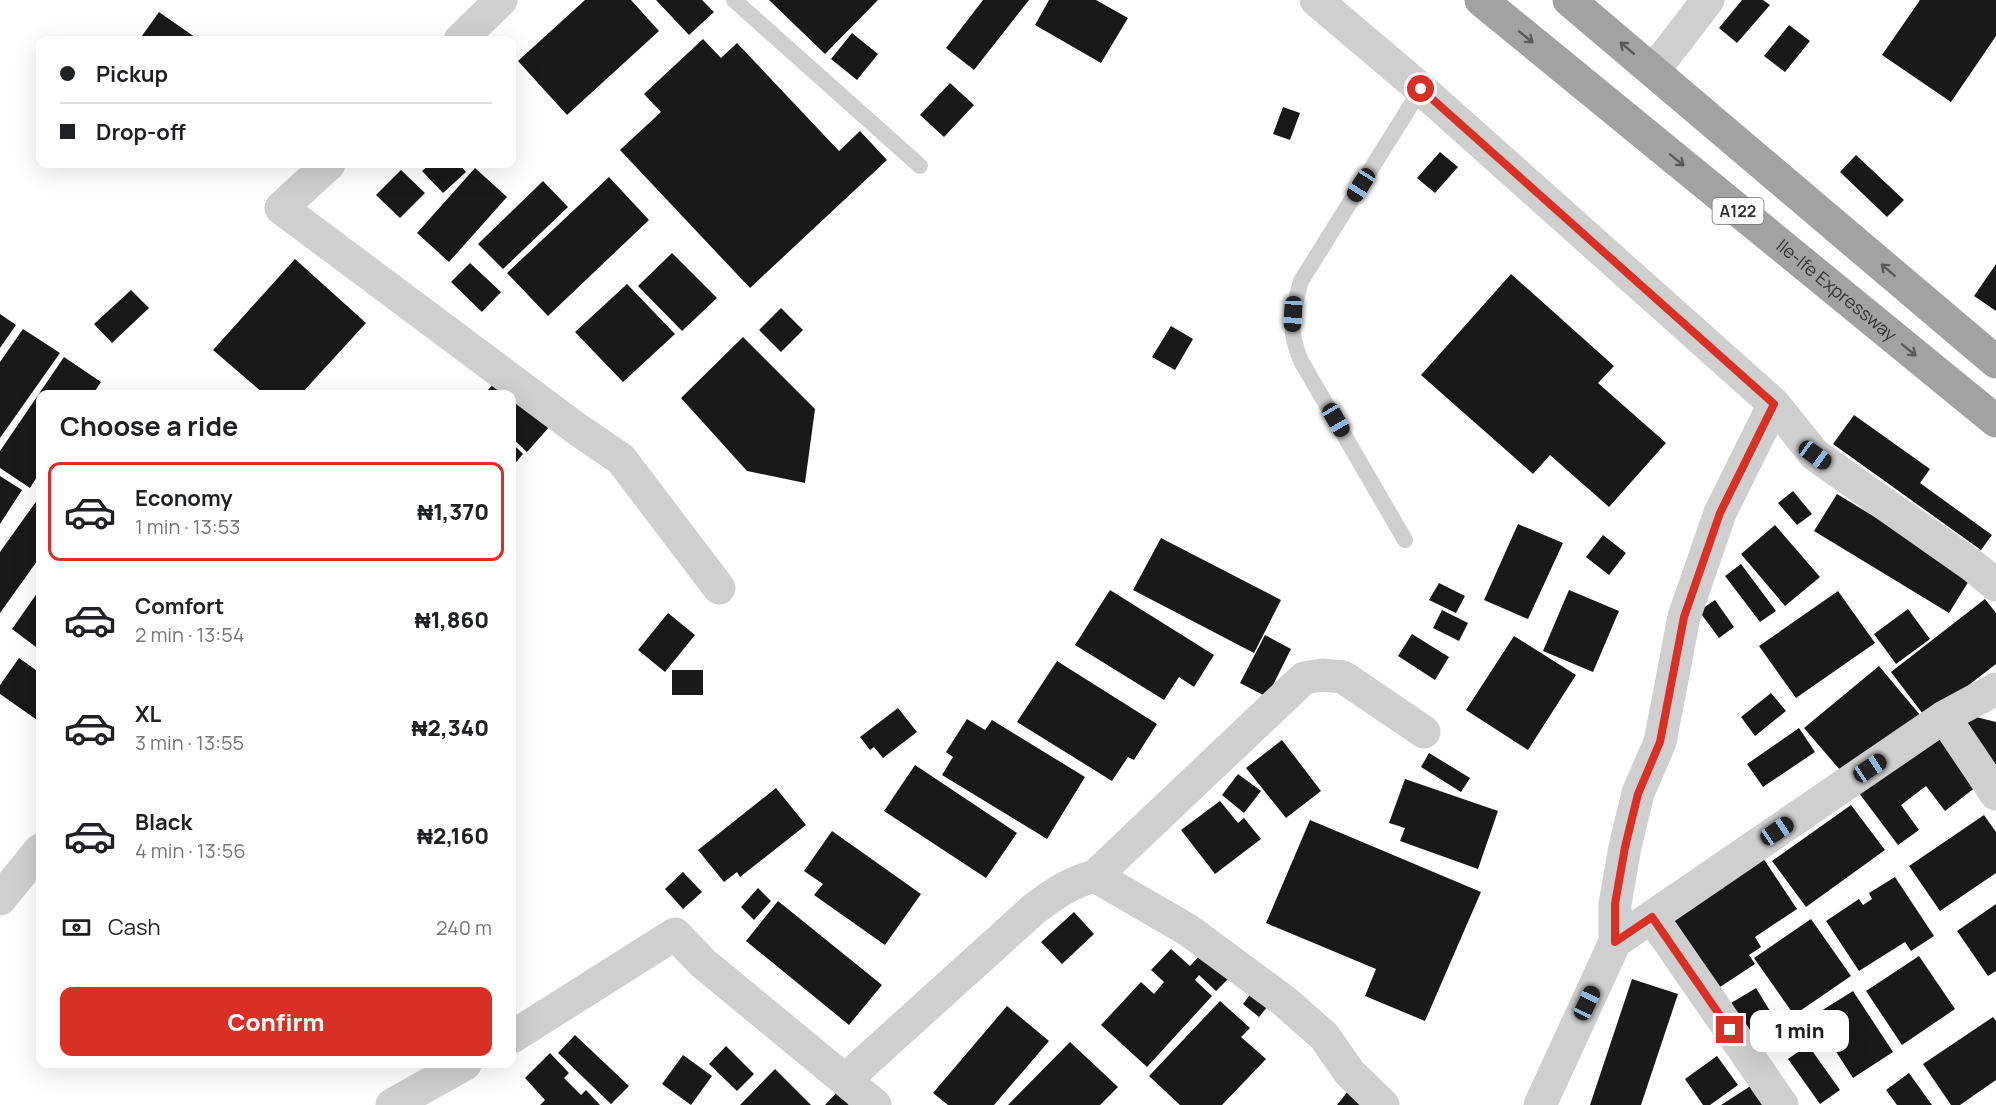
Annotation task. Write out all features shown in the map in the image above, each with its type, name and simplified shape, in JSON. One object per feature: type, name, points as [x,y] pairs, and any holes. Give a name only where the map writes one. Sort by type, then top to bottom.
[{"type":"highway","name":"Ile-Ife Expressway","points":[[1481,0],[1996,421]]},
{"type":"highway","name":"A122","points":[[1581,4],[1654,70],[1996,362]]},
{"type":"street","points":[[464,36],[501,0]]},
{"type":"street","points":[[1316,0],[1421,89],[1774,404],[1815,455],[1973,566],[1996,585]]},
{"type":"street","points":[[1654,70],[1708,0]]},
{"type":"street","points":[[325,168],[281,208],[621,459],[719,588]]},
{"type":"street","points":[[1540,1105],[1615,942],[1615,904],[1625,847],[1638,794],[1660,742],[1684,617],[1720,513],[1774,404]]},
{"type":"street","points":[[844,1080],[1034,909],[1058,890],[1079,880],[1095,876],[1304,678],[1322,675],[1343,677],[1425,732]]},
{"type":"street","points":[[1615,942],[1944,717],[1996,689]]},
{"type":"street","points":[[1944,717],[1996,794]]},
{"type":"street","points":[[0,898],[36,855]]},
{"type":"street","points":[[1095,876],[1188,930],[1283,1000],[1324,1036],[1349,1072],[1383,1105]]},
{"type":"street","points":[[1652,917],[1782,1105]]},
{"type":"street","points":[[516,1034],[675,934],[703,963],[875,1105]]},
{"type":"street","points":[[392,1105],[458,1068]]},
{"type":"lane","points":[[734,0],[920,166]]},
{"type":"lane","points":[[1405,540],[1301,361],[1292,338],[1293,314],[1301,281],[1421,89]]},
{"type":"building","points":[[585,0],[631,0],[659,31],[567,115],[518,61]]},
{"type":"building","points":[[656,0],[702,0],[714,12],[689,35]]},
{"type":"building","points":[[769,0],[878,0],[825,54]]},
{"type":"building","points":[[983,0],[1029,0],[974,70],[946,48]]},
{"type":"building","points":[[1049,0],[1096,0],[1128,18],[1101,63],[1035,25]]},
{"type":"building","points":[[1742,0],[1763,0],[1770,5],[1737,43],[1719,28]]},
{"type":"building","points":[[1920,0],[1996,0],[1996,36],[1951,102],[1882,55]]},
{"type":"building","points":[[159,12],[193,36],[142,36]]},
{"type":"building","points":[[1789,25],[1810,41],[1785,72],[1764,56]]},
{"type":"building","points":[[852,33],[878,54],[857,80],[831,59]]},
{"type":"building","points":[[703,39],[721,58],[737,43],[839,151],[860,131],[887,160],[750,288],[620,150],[661,112],[644,94]]},
{"type":"building","points":[[950,83],[974,105],[944,137],[920,115]]},
{"type":"building","points":[[1283,107],[1300,113],[1290,140],[1273,134]]},
{"type":"building","points":[[1440,152],[1458,167],[1435,193],[1417,178]]},
{"type":"building","points":[[1856,155],[1904,200],[1887,217],[1840,172]]},
{"type":"building","points":[[425,168],[462,168],[466,172],[443,193],[422,171]]},
{"type":"building","points":[[475,168],[507,197],[449,262],[417,233]]},
{"type":"building","points":[[401,170],[425,193],[400,218],[376,195]]},
{"type":"building","points":[[609,177],[649,220],[548,316],[507,273]]},
{"type":"building","points":[[543,181],[568,207],[503,269],[478,244]]},
{"type":"building","points":[[672,253],[717,298],[682,331],[638,286]]},
{"type":"building","points":[[295,259],[366,323],[305,390],[259,390],[213,350]]},
{"type":"building","points":[[470,263],[501,292],[482,312],[451,282]]},
{"type":"building","points":[[1996,264],[1996,311],[1974,296]]},
{"type":"building","points":[[1511,274],[1614,366],[1598,383],[1666,443],[1609,507],[1550,455],[1533,474],[1421,375]]},
{"type":"building","points":[[627,284],[675,334],[623,382],[575,332]]},
{"type":"building","points":[[131,290],[149,308],[112,343],[94,324]]},
{"type":"building","points":[[781,308],[803,330],[781,352],[759,330]]},
{"type":"building","points":[[0,314],[16,325],[0,348]]},
{"type":"building","points":[[1171,326],[1193,339],[1175,370],[1152,357]]},
{"type":"building","points":[[23,329],[60,353],[0,438],[0,362]]},
{"type":"building","points":[[743,337],[815,409],[805,483],[747,471],[681,398]]},
{"type":"building","points":[[64,357],[101,382],[96,390],[42,390]]},
{"type":"building","points":[[499,378],[512,390],[488,390]]},
{"type":"building","points":[[516,393],[551,425],[527,452],[516,442]]},
{"type":"building","points":[[36,398],[36,478],[30,488],[0,468],[0,451]]},
{"type":"building","points":[[1854,415],[1930,469],[1920,483],[1992,535],[1981,550],[1833,444]]},
{"type":"building","points":[[516,447],[523,454],[516,462]]},
{"type":"building","points":[[0,476],[22,490],[0,524]]},
{"type":"building","points":[[1793,491],[1812,514],[1797,525],[1778,503]]},
{"type":"building","points":[[1837,494],[1972,576],[1949,613],[1814,531]]},
{"type":"building","points":[[36,502],[36,563],[0,613],[0,552]]},
{"type":"building","points":[[1518,524],[1563,543],[1528,619],[1484,600]]},
{"type":"building","points":[[1775,525],[1820,577],[1785,606],[1741,554]]},
{"type":"building","points":[[1603,535],[1626,553],[1609,575],[1586,557]]},
{"type":"building","points":[[1161,538],[1281,600],[1254,653],[1133,590]]},
{"type":"building","points":[[1741,564],[1776,611],[1760,622],[1725,576]]},
{"type":"building","points":[[1439,583],[1465,596],[1456,613],[1429,600]]},
{"type":"building","points":[[1110,590],[1214,655],[1194,687],[1179,677],[1164,700],[1075,645]]},
{"type":"building","points":[[1569,590],[1619,611],[1593,672],[1543,651]]},
{"type":"building","points":[[1838,591],[1875,643],[1796,698],[1759,646]]},
{"type":"building","points":[[36,595],[36,647],[12,629]]},
{"type":"building","points":[[1985,599],[1996,613],[1996,664],[1926,718],[1891,672]]},
{"type":"building","points":[[1715,600],[1734,627],[1719,638],[1699,611]]},
{"type":"building","points":[[1908,609],[1930,639],[1896,664],[1874,634]]},
{"type":"building","points":[[1442,610],[1468,623],[1459,641],[1433,628]]},
{"type":"building","points":[[668,613],[695,635],[665,672],[638,650]]},
{"type":"building","points":[[1412,634],[1449,657],[1435,680],[1398,656]]},
{"type":"building","points":[[1265,635],[1291,649],[1267,697],[1240,683]]},
{"type":"building","points":[[1514,636],[1576,675],[1528,750],[1466,710]]},
{"type":"building","points":[[19,658],[36,670],[36,719],[0,694],[0,685]]},
{"type":"building","points":[[1057,661],[1157,724],[1134,760],[1128,757],[1112,781],[1017,722]]},
{"type":"building","points":[[1879,666],[1920,715],[1846,777],[1804,728]]},
{"type":"building","points":[[672,670],[703,670],[703,695],[672,695]]},
{"type":"building","points":[[1771,693],[1786,711],[1755,736],[1741,717]]},
{"type":"building","points":[[898,708],[917,732],[883,758],[874,747],[870,750],[860,737]]},
{"type":"building","points":[[1968,715],[1996,722],[1996,769],[1958,725]]},
{"type":"building","points":[[967,719],[985,730],[992,720],[1085,777],[1047,839],[942,775],[953,757],[946,752]]},
{"type":"building","points":[[1799,728],[1815,752],[1763,787],[1747,764]]},
{"type":"building","points":[[1943,732],[1981,783],[1945,811],[1926,786],[1901,805],[1919,830],[1898,845],[1859,793]]},
{"type":"building","points":[[1282,740],[1321,791],[1286,818],[1246,768]]},
{"type":"building","points":[[1429,753],[1470,778],[1461,792],[1421,767]]},
{"type":"building","points":[[915,765],[1017,833],[986,878],[884,811]]},
{"type":"building","points":[[1238,774],[1261,791],[1244,813],[1222,795]]},
{"type":"building","points":[[1405,779],[1498,811],[1478,869],[1400,841],[1405,828],[1389,823]]},
{"type":"building","points":[[776,788],[806,825],[740,877],[737,872],[724,882],[698,850]]},
{"type":"building","points":[[1220,801],[1238,823],[1244,818],[1261,839],[1215,874],[1181,830]]},
{"type":"building","points":[[1851,805],[1885,850],[1806,907],[1772,861]]},
{"type":"building","points":[[1984,815],[1996,832],[1996,873],[1940,911],[1909,866]]},
{"type":"building","points":[[1310,820],[1481,892],[1425,1021],[1365,996],[1376,969],[1266,923]]},
{"type":"building","points":[[832,831],[921,894],[885,945],[814,895],[823,884],[804,871]]},
{"type":"building","points":[[1763,858],[1797,909],[1755,937],[1761,947],[1749,955],[1755,964],[1714,991],[1667,921]]},
{"type":"building","points":[[683,872],[702,892],[683,909],[665,889]]},
{"type":"building","points":[[1895,877],[1934,936],[1911,951],[1905,942],[1859,971],[1826,921],[1859,899],[1863,905],[1872,899],[1869,893]]},
{"type":"building","points":[[758,888],[771,901],[754,920],[741,907]]},
{"type":"building","points":[[778,901],[882,985],[849,1025],[746,941]]},
{"type":"building","points":[[1996,904],[1996,971],[1988,976],[1957,931]]},
{"type":"building","points":[[1074,912],[1094,934],[1062,964],[1041,942]]},
{"type":"building","points":[[1811,919],[1851,976],[1794,1015],[1754,958]]},
{"type":"building","points":[[1171,949],[1190,966],[1201,954],[1228,979],[1216,991],[1199,975],[1195,980],[1212,996],[1147,1067],[1101,1025],[1141,982],[1154,994],[1164,982],[1151,970]]},
{"type":"building","points":[[1919,956],[1955,1009],[1902,1045],[1866,991]]},
{"type":"building","points":[[1632,979],[1678,994],[1641,1105],[1590,1105]]},
{"type":"building","points":[[1756,988],[1781,1029],[1756,1044],[1731,1003]]},
{"type":"building","points":[[1853,991],[1893,1052],[1853,1078],[1813,1016]]},
{"type":"building","points":[[1251,993],[1268,1006],[1259,1017],[1243,1004]]},
{"type":"building","points":[[1220,1001],[1250,1028],[1241,1037],[1266,1059],[1222,1105],[1180,1105],[1149,1076]]},
{"type":"building","points":[[1007,1006],[1049,1041],[994,1105],[948,1105],[933,1093]]},
{"type":"building","points":[[1993,1017],[1996,1021],[1996,1080],[1960,1105],[1951,1105],[1923,1064]]},
{"type":"building","points":[[575,1035],[629,1086],[611,1104],[558,1053]]},
{"type":"building","points":[[1070,1042],[1118,1087],[1100,1105],[1008,1105]]},
{"type":"building","points":[[1808,1045],[1840,1090],[1820,1104],[1788,1059]]},
{"type":"building","points":[[726,1046],[754,1074],[737,1091],[709,1064]]},
{"type":"building","points":[[550,1053],[569,1073],[564,1078],[581,1095],[586,1090],[600,1105],[540,1105],[545,1100],[525,1078]]},
{"type":"building","points":[[683,1055],[712,1076],[691,1105],[662,1084]]},
{"type":"building","points":[[1717,1056],[1738,1085],[1710,1105],[1703,1105],[1685,1079]]},
{"type":"building","points":[[775,1069],[811,1105],[740,1105]]},
{"type":"building","points":[[1909,1073],[1932,1105],[1897,1105],[1886,1090]]},
{"type":"building","points":[[1752,1085],[1765,1105],[1721,1105]]},
{"type":"building","points":[[1352,1086],[1377,1105],[1337,1105]]},
{"type":"building","points":[[839,1090],[852,1101],[848,1105],[825,1105]]},
{"type":"route","points":[[1421,89],[1774,404],[1720,513],[1684,617],[1675,654],[1660,742],[1638,794],[1625,847],[1615,904],[1615,942],[1652,917],[1730,1030]]}]
